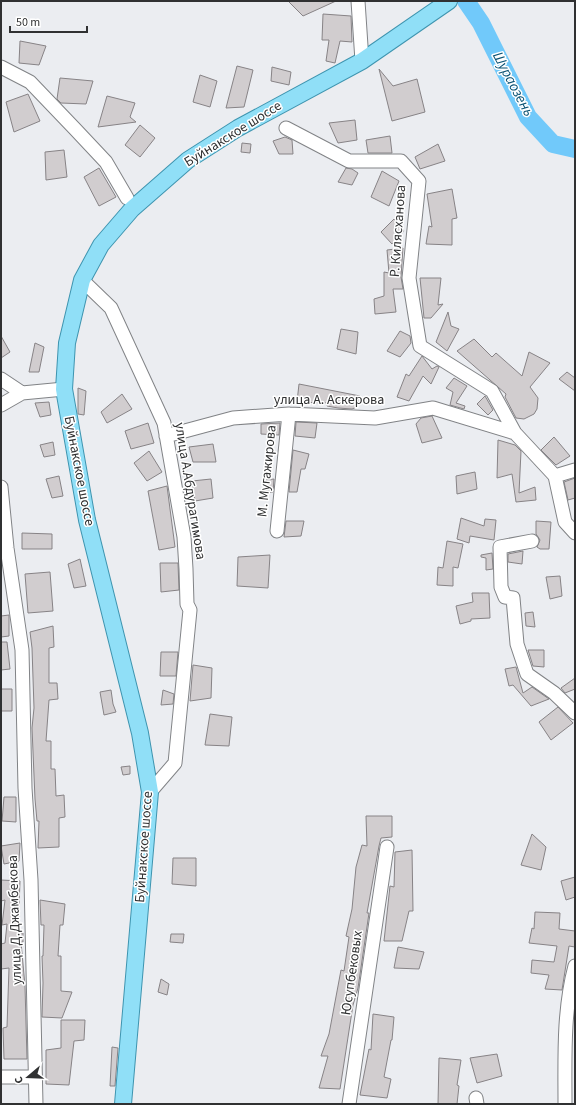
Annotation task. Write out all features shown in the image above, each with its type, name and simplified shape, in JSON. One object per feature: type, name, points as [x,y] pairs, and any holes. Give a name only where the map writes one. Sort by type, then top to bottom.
[{"type":"main road","name":"Буйнакское шоссе","points":[[123,1104],[150,792],[140,733],[87,520],[64,389],[67,343],[82,280],[101,245],[132,209],[188,160],[238,128],[362,61],[448,1]]},
{"type":"street","points":[[358,1],[362,61]]},
{"type":"street","points":[[1,67],[30,82],[106,162],[127,198]]},
{"type":"street","name":"Р. Килясханова","points":[[286,128],[349,161],[401,161],[419,181],[409,278],[420,346],[492,391],[515,433],[555,476]]},
{"type":"street","name":"улица А.Абдурагимова","points":[[82,280],[111,308],[164,423],[184,536],[187,604],[190,610],[176,762],[150,792]]},
{"type":"street","points":[[1,379],[22,393]]},
{"type":"street","points":[[1,405],[22,393],[64,389]]},
{"type":"street","name":"улица А. Аскерова","points":[[166,436],[233,418],[289,414],[374,418],[433,408],[515,433]]},
{"type":"street","name":"М. Мугажирова","points":[[278,531],[289,414]]},
{"type":"street","points":[[575,470],[555,476],[565,522],[575,533]]},
{"type":"street","name":"улица Д.Джамбекова","points":[[1,487],[7,548],[22,650],[25,788],[31,880],[36,1104]]},
{"type":"street","points":[[532,542],[500,547],[501,587],[504,597],[513,598],[517,644],[527,674],[554,693],[575,713]]},
{"type":"street","name":"Юсупбековых","points":[[349,1104],[387,847]]},
{"type":"street","points":[[565,1104],[570,1028],[570,986],[575,966]]},
{"type":"street","points":[[1,1077],[35,1077]]},
{"type":"building","points":[[288,1],[336,1],[303,16]]},
{"type":"building","points":[[323,14],[351,16],[352,42],[340,41],[335,63],[326,61],[329,40],[322,40]]},
{"type":"building","points":[[20,41],[46,46],[39,65],[19,63]]},
{"type":"building","points":[[237,66],[253,70],[244,107],[226,108]]},
{"type":"building","points":[[272,67],[291,72],[289,85],[271,81]]},
{"type":"building","points":[[379,69],[393,86],[417,79],[425,112],[392,121]]},
{"type":"building","points":[[200,75],[217,81],[210,107],[193,102]]},
{"type":"building","points":[[60,78],[93,81],[86,104],[61,103],[57,99]]},
{"type":"building","points":[[28,94],[40,121],[14,132],[6,102]]},
{"type":"building","points":[[107,96],[135,103],[130,117],[136,122],[98,127]]},
{"type":"building","points":[[355,120],[357,140],[338,143],[329,123]]},
{"type":"building","points":[[140,125],[155,138],[140,157],[125,145]]},
{"type":"building","points":[[390,136],[392,153],[368,153],[366,140]]},
{"type":"building","points":[[285,137],[292,140],[293,154],[279,154],[273,141]]},
{"type":"building","points":[[242,143],[251,144],[250,153],[241,152]]},
{"type":"building","points":[[438,144],[445,161],[420,169],[415,157]]},
{"type":"building","points":[[64,150],[67,177],[46,180],[45,152]]},
{"type":"building","points":[[99,168],[116,197],[99,206],[84,177]]},
{"type":"building","points":[[346,168],[352,169],[358,173],[352,185],[338,182]]},
{"type":"building","points":[[382,171],[399,181],[389,206],[371,197]]},
{"type":"building","points":[[452,189],[457,218],[452,219],[452,245],[426,244],[429,226],[432,227],[427,194]]},
{"type":"building","points":[[394,219],[404,231],[392,244],[381,232]]},
{"type":"building","points":[[403,248],[401,277],[403,289],[393,289],[396,312],[375,314],[374,299],[384,296],[384,272],[389,273],[387,250]]},
{"type":"building","points":[[420,278],[441,278],[438,305],[443,304],[431,318],[424,318]]},
{"type":"building","points":[[448,312],[451,326],[459,329],[447,351],[436,342]]},
{"type":"building","points":[[341,329],[358,332],[356,354],[337,349]]},
{"type":"building","points":[[400,331],[410,336],[411,343],[400,357],[387,351]]},
{"type":"building","points":[[1,336],[10,352],[1,358]]},
{"type":"building","points":[[474,339],[492,357],[496,353],[522,376],[529,352],[550,363],[530,387],[538,398],[537,409],[534,414],[524,419],[516,418],[505,397],[506,394],[457,351]]},
{"type":"building","points":[[35,343],[44,347],[39,372],[29,372]]},
{"type":"building","points":[[422,356],[432,369],[437,366],[439,367],[431,384],[423,376],[409,401],[397,397],[406,374],[409,376]]},
{"type":"building","points":[[567,372],[575,378],[575,391],[559,379]]},
{"type":"building","points":[[454,378],[467,386],[456,403],[465,406],[464,409],[450,405],[453,392],[446,388]]},
{"type":"building","points":[[299,384],[360,396],[357,407],[352,409],[338,408],[327,406],[327,403],[297,402]]},
{"type":"building","points":[[78,388],[86,391],[84,415],[78,414]]},
{"type":"building","points":[[122,394],[132,409],[107,423],[101,412]]},
{"type":"building","points":[[485,396],[493,410],[488,415],[477,404]]},
{"type":"building","points":[[49,402],[51,415],[40,417],[35,403]]},
{"type":"building","points":[[432,416],[442,438],[422,443],[416,424],[421,418]]},
{"type":"building","points":[[296,422],[317,423],[315,438],[295,436]]},
{"type":"building","points":[[148,423],[154,443],[131,449],[125,431]]},
{"type":"building","points":[[280,423],[279,435],[261,434],[261,424]]},
{"type":"building","points":[[554,437],[570,456],[556,465],[541,450]]},
{"type":"building","points":[[498,440],[515,445],[521,451],[519,493],[535,487],[536,500],[516,502],[512,474],[497,478]]},
{"type":"building","points":[[53,442],[55,455],[44,457],[40,445]]},
{"type":"building","points":[[213,444],[216,462],[193,462],[189,447]]},
{"type":"building","points":[[293,450],[309,454],[305,469],[301,469],[297,492],[289,492]]},
{"type":"building","points":[[149,451],[162,472],[147,481],[134,463]]},
{"type":"building","points":[[475,472],[477,489],[457,494],[456,476]]},
{"type":"building","points":[[59,476],[63,496],[52,498],[46,479]]},
{"type":"building","points":[[575,478],[575,498],[568,500],[564,482]]},
{"type":"building","points":[[211,479],[213,498],[195,501],[192,481]]},
{"type":"building","points":[[274,479],[273,492],[266,493],[266,480]]},
{"type":"building","points":[[167,486],[175,547],[159,550],[148,491]]},
{"type":"building","points":[[461,518],[484,526],[485,519],[496,520],[494,540],[470,536],[469,543],[457,539]]},
{"type":"building","points":[[286,521],[304,521],[301,536],[284,537]]},
{"type":"building","points":[[536,521],[551,522],[549,549],[540,549],[537,547],[540,540],[536,534]]},
{"type":"building","points":[[22,533],[52,534],[52,549],[22,549]]},
{"type":"building","points":[[447,541],[463,544],[458,568],[453,567],[453,586],[437,585],[438,567],[443,568]]},
{"type":"building","points":[[523,551],[522,564],[508,562],[508,554]]},
{"type":"building","points":[[492,553],[493,569],[486,570],[486,558],[481,557],[481,555]]},
{"type":"building","points":[[270,555],[268,588],[237,586],[238,557]]},
{"type":"building","points":[[80,559],[86,586],[74,588],[68,564]]},
{"type":"building","points":[[160,563],[178,563],[179,590],[161,592]]},
{"type":"building","points":[[50,572],[53,611],[28,613],[25,574]]},
{"type":"building","points":[[560,576],[562,596],[550,599],[546,577]]},
{"type":"building","points":[[472,593],[489,593],[490,618],[471,619],[471,621],[460,624],[456,606],[473,602]]},
{"type":"building","points":[[533,612],[535,627],[526,626],[525,613]]},
{"type":"building","points":[[9,615],[9,636],[1,637],[1,616]]},
{"type":"building","points":[[53,626],[54,647],[49,648],[49,683],[57,683],[58,699],[49,700],[46,741],[51,741],[51,769],[55,769],[56,796],[64,795],[65,817],[59,818],[59,847],[38,848],[39,821],[37,821],[35,799],[32,728],[34,708],[30,632]]},
{"type":"building","points":[[1,642],[7,642],[10,669],[1,670]]},
{"type":"building","points":[[528,650],[544,650],[544,667],[533,666]]},
{"type":"building","points":[[161,652],[178,652],[176,676],[160,676]]},
{"type":"building","points":[[193,665],[212,668],[211,698],[190,701]]},
{"type":"building","points":[[516,667],[523,693],[532,687],[549,699],[531,706],[513,685],[509,686],[505,669]]},
{"type":"building","points":[[575,678],[575,689],[565,693],[561,688]]},
{"type":"building","points":[[1,689],[12,689],[12,711],[1,711]]},
{"type":"building","points":[[111,690],[116,712],[104,715],[100,692]]},
{"type":"building","points":[[163,690],[174,694],[173,704],[161,705]]},
{"type":"building","points":[[558,707],[573,723],[551,740],[539,722]]},
{"type":"building","points":[[210,714],[232,717],[229,746],[205,745]]},
{"type":"building","points":[[130,766],[130,774],[123,775],[121,767]]},
{"type":"building","points":[[4,797],[16,797],[16,822],[2,821]]},
{"type":"building","points":[[366,816],[392,816],[392,837],[381,838],[379,846],[367,913],[369,913],[358,988],[353,1005],[340,1089],[319,1088],[328,1056],[321,1056],[329,1034],[341,970],[344,971],[349,937],[346,936],[352,909],[356,867],[362,845],[367,846]]},
{"type":"building","points":[[532,834],[546,847],[541,870],[521,865]]},
{"type":"building","points":[[20,843],[19,861],[4,864],[1,846]]},
{"type":"building","points":[[412,850],[413,911],[409,911],[402,941],[384,941],[390,886],[394,887],[395,852]]},
{"type":"building","points":[[173,858],[196,858],[196,886],[172,884]]},
{"type":"building","points":[[575,877],[575,897],[566,900],[561,881]]},
{"type":"building","points":[[1,880],[20,881],[18,934],[23,933],[23,942],[21,942],[25,986],[27,1059],[4,1059],[3,1028],[7,1027],[9,968],[1,969],[1,944],[5,943],[7,924],[2,925],[5,900],[1,901]]},
{"type":"building","points":[[40,900],[65,904],[63,925],[60,925],[58,956],[61,956],[61,991],[72,992],[62,1018],[42,1017],[42,956],[44,925],[41,925]]},
{"type":"building","points":[[535,912],[560,913],[559,929],[575,931],[575,947],[569,946],[562,990],[545,989],[549,975],[531,973],[532,960],[554,962],[557,946],[529,943],[532,928],[534,929]]},
{"type":"building","points":[[171,934],[184,934],[183,943],[170,942]]},
{"type":"building","points":[[398,947],[424,952],[419,969],[394,968]]},
{"type":"building","points":[[161,979],[169,984],[167,995],[158,992]]},
{"type":"building","points":[[373,1014],[394,1017],[392,1040],[384,1077],[391,1079],[387,1098],[360,1095],[369,1049],[371,1050]]},
{"type":"building","points":[[61,1020],[85,1020],[84,1040],[74,1041],[69,1085],[46,1084],[46,1050],[61,1048]]},
{"type":"building","points":[[112,1047],[118,1048],[115,1086],[110,1086]]},
{"type":"building","points":[[497,1054],[502,1076],[477,1083],[470,1058]]},
{"type":"building","points":[[439,1058],[461,1060],[457,1085],[459,1086],[457,1104],[438,1104]]},
{"type":"waterway","name":"Шураозень","points":[[466,1],[481,23],[528,117],[553,144],[575,149]]}]
